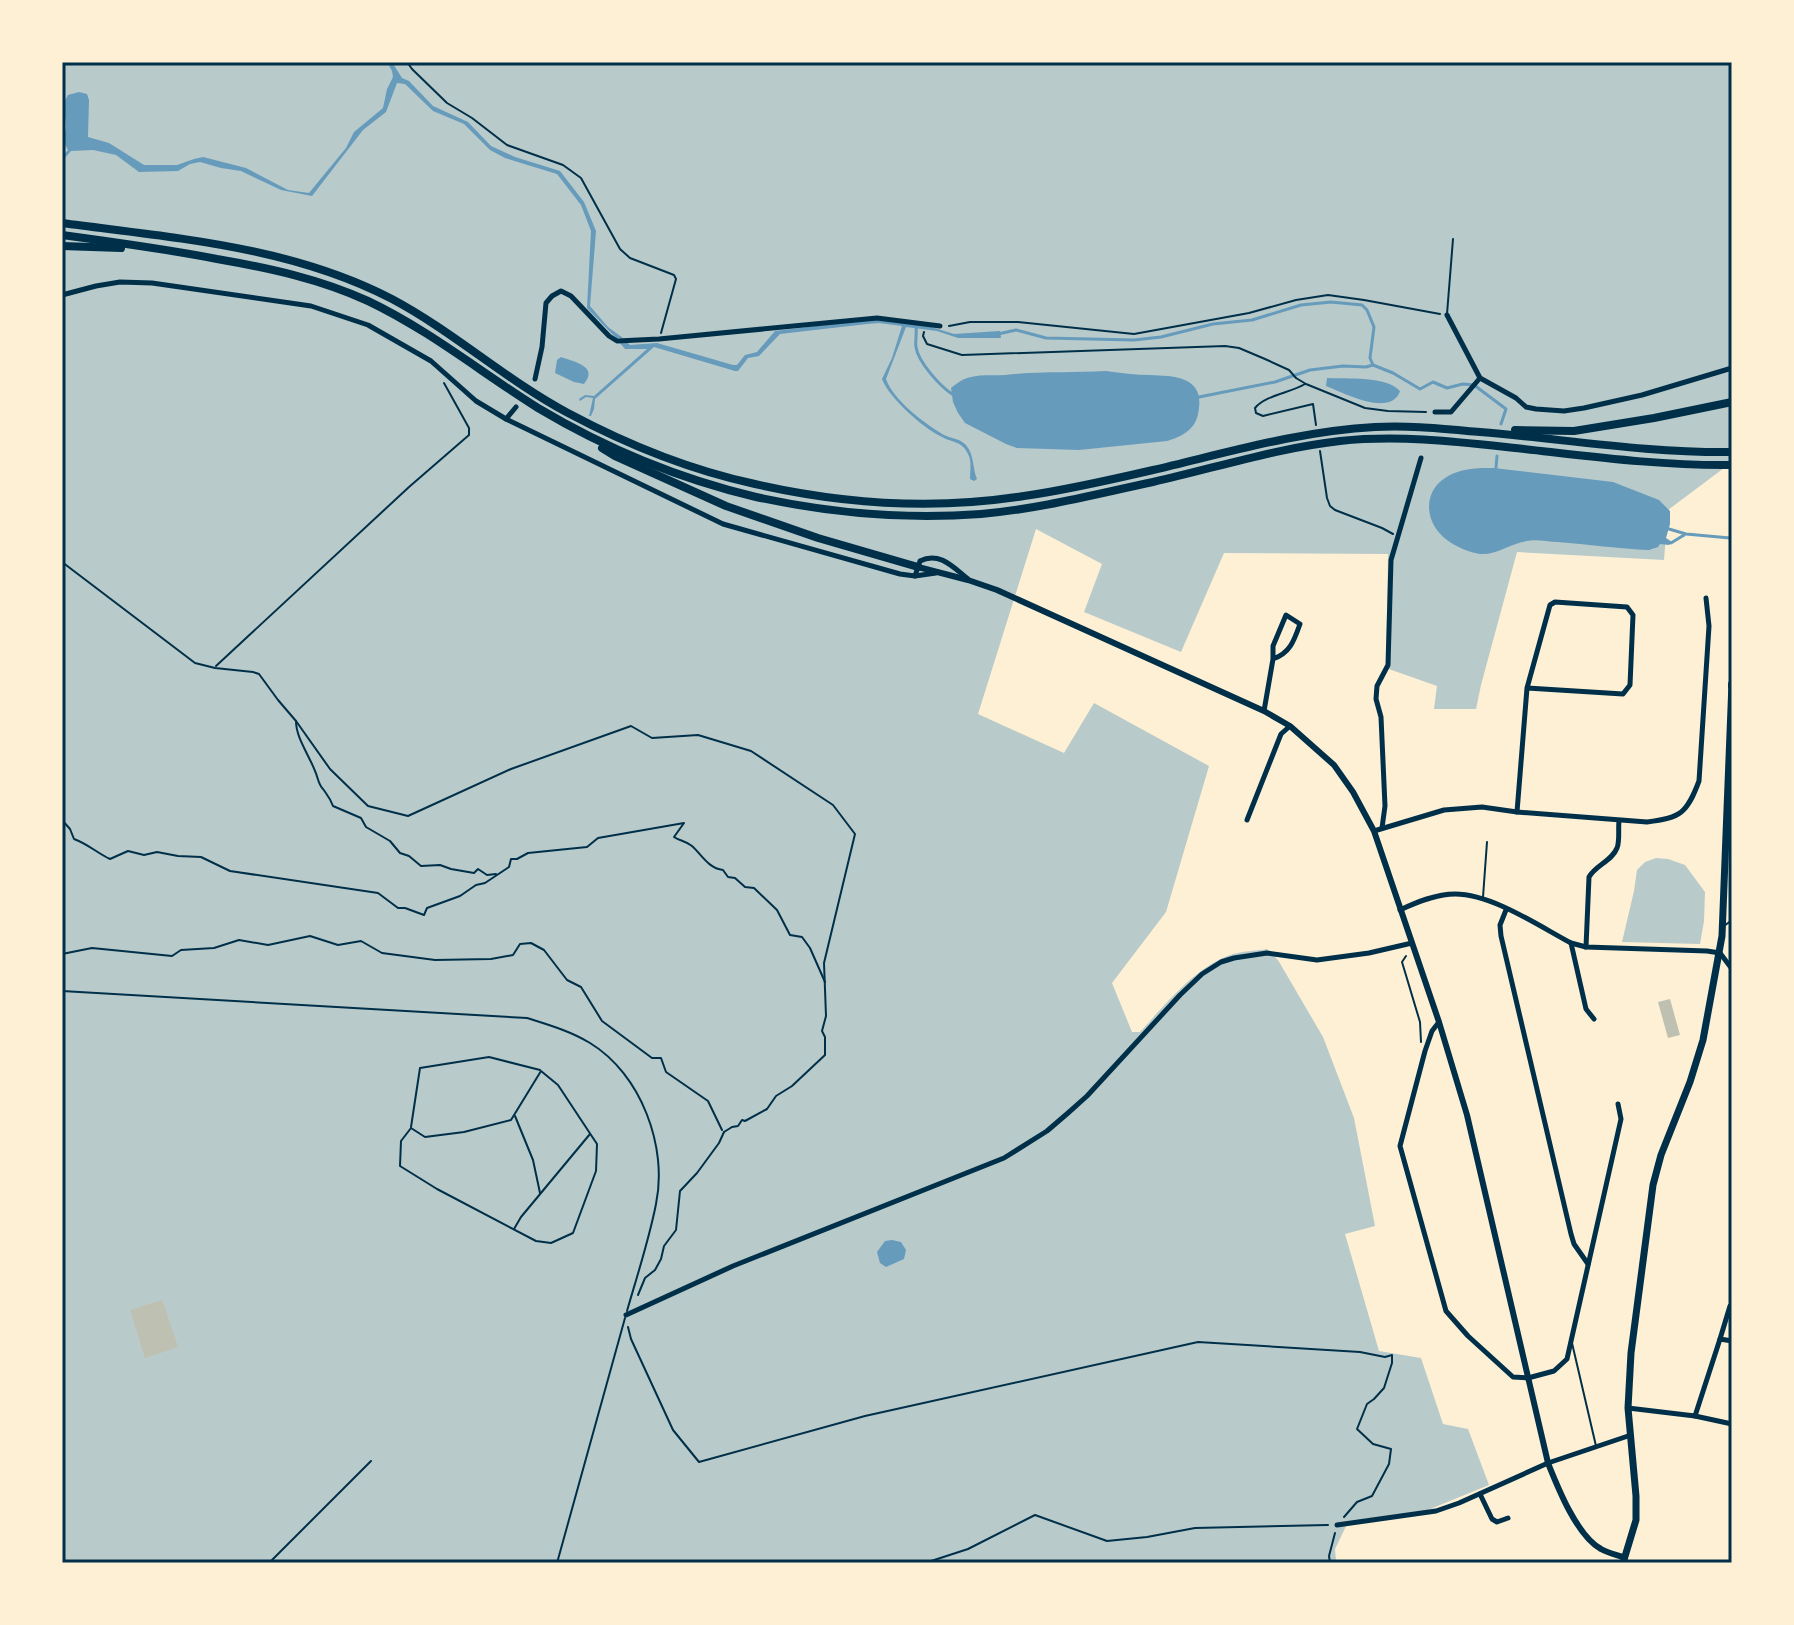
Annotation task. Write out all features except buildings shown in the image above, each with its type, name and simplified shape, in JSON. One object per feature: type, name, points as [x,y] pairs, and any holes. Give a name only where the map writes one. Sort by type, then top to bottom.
[{"type":"highway","points":[[62,220],[246,248],[309,265],[389,298],[439,326],[566,412],[616,436],[711,473],[809,495],[867,502],[966,503],[1024,496],[1085,485],[1290,437],[1378,426],[1462,430],[1685,453],[1732,452]]},
{"type":"highway","points":[[62,235],[273,269],[335,288],[412,325],[615,456],[726,506],[916,571]]},
{"type":"highway","points":[[62,246],[160,249]]},
{"type":"highway","points":[[1462,430],[1574,431],[1732,402]]},
{"type":"highway","points":[[541,409],[611,447],[699,481],[801,506],[878,516],[932,517],[1034,507],[1294,448],[1340,441],[1447,440],[1633,461],[1732,465]]},
{"type":"main road","points":[[1624,1560],[1636,1520],[1628,1408],[1631,1353],[1653,1185],[1703,1040],[1720,953],[1729,829],[1732,685]]},
{"type":"street","points":[[62,295],[120,282],[142,283],[311,306],[368,325],[431,361],[476,401],[506,419],[723,524],[900,574],[916,571],[941,573],[968,580],[1076,625],[1264,711],[1290,726],[1334,765],[1374,831],[1467,1115],[1548,1463],[1578,1526],[1598,1548],[1624,1560]]},
{"type":"street","points":[[535,379],[546,303],[561,291],[571,296],[617,341],[877,318],[940,326]]},
{"type":"street","points":[[1447,315],[1480,378],[1526,407],[1564,411],[1642,395],[1732,368]]},
{"type":"street","points":[[1435,412],[1451,412],[1480,378]]},
{"type":"street","points":[[506,419],[516,407]]},
{"type":"street","points":[[1382,828],[1385,806],[1377,686],[1388,665],[1391,560],[1421,458]]},
{"type":"street","points":[[916,571],[920,561],[934,557],[968,580]]},
{"type":"street","points":[[1374,831],[1444,810],[1482,807],[1647,822],[1682,813],[1692,800],[1699,781],[1709,626],[1706,598]]},
{"type":"street","points":[[1517,812],[1527,688],[1550,605],[1555,602],[1627,607],[1633,615],[1630,685],[1623,694],[1527,688]]},
{"type":"street","points":[[1264,711],[1273,646],[1286,615],[1300,624],[1288,651],[1273,659]]},
{"type":"street","points":[[1247,820],[1281,734],[1290,726]]},
{"type":"street","points":[[1586,947],[1589,877],[1617,848],[1619,821]]},
{"type":"street","points":[[1400,910],[1440,896],[1457,894],[1483,898],[1571,943],[1586,947],[1720,953],[1732,969]]},
{"type":"street","points":[[1506,910],[1500,925],[1501,936],[1571,1234],[1588,1264]]},
{"type":"street","points":[[627,1314],[733,1266],[1004,1158],[1047,1131],[1087,1096],[1180,995],[1202,974],[1221,962],[1267,953],[1317,960],[1412,943]]},
{"type":"street","points":[[1571,943],[1586,1009],[1594,1019]]},
{"type":"street","points":[[1439,1022],[1425,1051],[1400,1146],[1446,1311],[1513,1377],[1528,1378],[1554,1371],[1567,1359],[1621,1119],[1618,1104]]},
{"type":"street","points":[[1695,1416],[1730,1306]]},
{"type":"street","points":[[1720,1339],[1732,1341]]},
{"type":"street","points":[[1628,1408],[1732,1424]]},
{"type":"street","points":[[1337,1525],[1436,1511],[1548,1463],[1631,1435]]},
{"type":"street","points":[[1480,1494],[1492,1519],[1497,1522],[1508,1518]]},
{"type":"lane","points":[[1447,315],[1453,239]]},
{"type":"lane","points":[[1483,898],[1487,842]]},
{"type":"lane","points":[[1724,866],[1732,872]]},
{"type":"lane","points":[[1723,927],[1732,920]]},
{"type":"lane","points":[[62,991],[527,1018],[563,1029],[592,1044],[618,1067],[641,1099],[654,1133],[659,1169],[657,1203],[557,1563]]},
{"type":"lane","points":[[1571,1338],[1597,1446]]},
{"type":"lane","points":[[269,1563],[371,1461]]},
{"type":"path","points":[[407,62],[447,103],[507,145],[563,165],[581,178],[620,249],[630,258],[674,275],[676,279],[659,339]]},
{"type":"path","points":[[940,326],[970,322],[1018,322],[1134,334],[1328,295],[1447,315]]},
{"type":"path","points":[[923,336],[927,344],[962,355],[1239,348],[1289,370],[1306,384],[1365,408],[1435,412]]},
{"type":"path","points":[[215,668],[469,435],[469,428],[431,361]]},
{"type":"path","points":[[1306,384],[1256,405],[1256,413],[1263,416],[1313,404],[1313,409]]},
{"type":"path","points":[[1324,472],[1330,506],[1397,537]]},
{"type":"path","points":[[62,562],[195,663],[259,674],[330,769],[368,806],[408,816],[511,769],[631,726],[652,738],[698,735],[751,751],[833,805],[855,834],[824,963],[826,1016],[822,1031],[825,1055],[792,1086],[776,1096],[767,1109],[724,1132],[697,1173],[680,1191],[676,1230],[664,1246],[655,1270],[645,1278],[637,1297]]},
{"type":"path","points":[[296,721],[296,730],[304,743],[307,757],[333,806],[361,818],[366,827],[390,841],[400,853],[421,866],[440,865],[474,873],[478,869],[487,875],[499,873]]},
{"type":"path","points":[[62,820],[74,839],[110,859],[128,851],[144,855],[157,852],[201,857],[230,871],[378,893],[398,908],[424,915],[427,908],[485,883],[509,867],[511,859],[528,853],[587,847],[598,838],[684,823],[674,837],[688,842],[714,869],[723,870],[728,877],[735,878],[745,887],[754,888],[777,910],[790,935],[802,937],[810,948],[825,983]]},
{"type":"path","points":[[62,954],[92,948],[172,956],[181,950],[214,948],[239,940],[268,945],[310,936],[338,945],[361,941],[382,953],[435,960],[491,959],[513,955],[520,944],[531,943],[544,950],[567,980],[581,987],[602,1021],[652,1058],[661,1058],[666,1072],[708,1101],[724,1132]]},
{"type":"path","points":[[1406,956],[1402,962],[1420,1022],[1420,1038],[1425,1051]]},
{"type":"path","points":[[489,1057],[541,1071],[558,1085],[597,1144],[596,1171],[573,1233],[551,1243],[536,1241],[514,1230],[400,1166],[401,1141],[411,1128],[420,1068],[489,1057]]},
{"type":"path","points":[[411,1128],[425,1137],[464,1132],[511,1120],[541,1071]]},
{"type":"path","points":[[514,1114],[533,1160],[540,1194]]},
{"type":"path","points":[[514,1230],[521,1217],[590,1134]]},
{"type":"path","points":[[627,1314],[631,1339],[673,1430],[699,1462],[865,1416],[1198,1342],[1360,1352],[1385,1357],[1392,1355],[1384,1388],[1367,1404],[1357,1429],[1373,1444],[1391,1449],[1389,1464],[1372,1496],[1357,1502],[1337,1525],[1330,1563]]},
{"type":"path","points":[[925,1563],[968,1549],[1035,1515],[1107,1541],[1195,1528],[1337,1525]]},
{"type":"shaded area","points":[[62,62],[1732,64],[1732,462],[1668,510],[1664,560],[1517,552],[1476,709],[1434,709],[1437,686],[1386,668],[1388,554],[1224,553],[1181,652],[1084,612],[1102,564],[1036,529],[978,714],[1064,753],[1094,703],[1209,766],[1166,912],[1112,983],[1132,1032],[1140,1032],[1181,988],[1217,961],[1234,954],[1267,949],[1278,960],[1323,1037],[1354,1118],[1375,1226],[1345,1234],[1379,1351],[1421,1358],[1443,1424],[1468,1429],[1489,1485],[1418,1514],[1348,1522],[1335,1549],[1336,1561],[1343,1563],[62,1563]]},
{"type":"shaded area","points":[[1656,858],[1685,865],[1705,892],[1700,944],[1622,942],[1637,870],[1645,862]]},
{"type":"water","points":[[387,62],[392,62],[402,78],[409,81],[433,106],[468,122],[491,146],[560,171],[584,202],[596,231],[590,306],[608,327],[623,338],[616,338],[587,308],[591,231],[581,205],[557,174],[505,158],[490,150],[464,124],[433,111],[405,84],[397,83],[386,112],[363,130],[312,196],[281,190],[241,171],[200,162],[178,171],[139,172],[116,155],[93,150],[71,151],[63,160],[62,175],[62,157],[68,150],[62,139],[66,127],[65,101],[68,95],[79,92],[87,94],[89,100],[88,137],[109,143],[144,165],[177,165],[203,157],[246,168],[288,190],[309,193],[346,148],[354,132],[383,108],[393,77]]},
{"type":"water","points":[[873,319],[928,326],[954,334],[1000,331],[1001,338],[958,338],[937,331],[906,327],[886,379],[895,395],[919,418],[966,445],[977,479],[974,481],[970,479],[970,460],[963,447],[934,433],[917,420],[892,395],[882,379],[902,326],[879,323],[780,334],[759,356],[748,358],[738,371],[654,347],[595,399],[591,416],[593,398],[579,399],[585,395],[594,396],[647,349],[625,349],[619,342],[626,341],[630,345],[657,343],[737,365],[745,355],[757,352],[775,331]]},
{"type":"water","points":[[561,357],[587,369],[588,378],[584,384],[555,373],[557,360]]},
{"type":"water","points":[[1106,371],[1170,376],[1187,381],[1198,392],[1199,402],[1198,414],[1191,429],[1167,441],[1079,450],[1017,448],[965,423],[953,402],[951,388],[972,377]]},
{"type":"water","points":[[1327,378],[1376,381],[1400,391],[1395,399],[1377,403],[1326,386]]},
{"type":"water","points":[[1480,468],[1613,482],[1659,500],[1670,511],[1666,538],[1672,542],[1649,550],[1531,540],[1486,554],[1467,551],[1439,533],[1430,515],[1430,497],[1441,481],[1450,475]]},
{"type":"water","points":[[885,1241],[901,1242],[906,1250],[904,1259],[886,1267],[880,1263],[877,1252]]},
{"type":"waterway","points":[[998,334],[1016,330],[1046,338],[1134,340],[1161,337],[1213,324],[1252,320],[1301,305],[1331,302],[1362,305],[1374,327],[1370,358],[1373,365],[1420,389],[1433,382],[1447,388],[1474,385],[1506,409],[1501,424]]},
{"type":"waterway","points":[[916,327],[916,347],[921,360],[952,394]]},
{"type":"waterway","points":[[1199,397],[1275,382],[1310,370],[1373,365]]},
{"type":"waterway","points":[[1496,468],[1497,456]]},
{"type":"waterway","points":[[1669,529],[1686,534],[1730,538]]},
{"type":"waterway","points":[[1671,543],[1684,535]]}]
